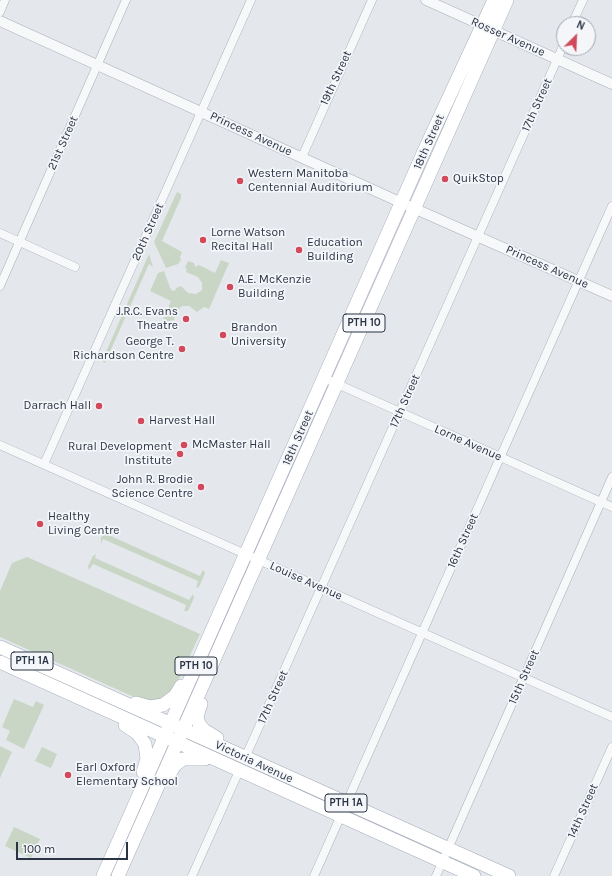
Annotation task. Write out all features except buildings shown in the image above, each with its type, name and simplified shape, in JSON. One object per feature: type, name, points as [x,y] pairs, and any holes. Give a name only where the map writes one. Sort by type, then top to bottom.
[{"type":"main road","name":"18th Street","points":[[118,876],[415,208],[488,28],[494,0]]},
{"type":"main road","name":"18th Street","points":[[103,876],[402,203],[488,28],[507,0]]},
{"type":"main road","points":[[64,676],[112,692],[143,705],[150,707],[163,705],[169,702],[178,691],[207,630],[222,608]]},
{"type":"main road","points":[[220,645],[212,678],[198,711],[198,720],[204,730],[209,734],[246,756]]},
{"type":"main road","name":"Victoria Avenue","points":[[0,647],[183,730],[246,756],[264,767],[508,876]]},
{"type":"main road","name":"Victoria Avenue","points":[[0,662],[474,876]]},
{"type":"main road","points":[[57,688],[77,702],[131,729],[142,738],[147,752],[147,759],[145,768],[131,802],[129,818]]},
{"type":"main road","points":[[141,823],[155,806],[171,772],[180,760],[195,757],[224,764]]},
{"type":"street","points":[[0,12],[5,0]]},
{"type":"street","name":"21st Street","points":[[0,286],[126,0]]},
{"type":"street","name":"20th Street","points":[[44,464],[251,0]]},
{"type":"street","name":"19th Street","points":[[302,157],[372,0]]},
{"type":"street","name":"Rosser Avenue","points":[[426,0],[612,84]]},
{"type":"street","points":[[576,16],[583,0]]},
{"type":"street","name":"Princess Avenue","points":[[0,21],[98,64],[402,203],[612,296]]},
{"type":"street","name":"17th Street","points":[[246,756],[559,56]]},
{"type":"street","name":"16th Street","points":[[314,876],[612,206]]},
{"type":"street","points":[[0,233],[75,266]]},
{"type":"street","name":"Lorne Avenue","points":[[324,378],[612,507]]},
{"type":"street","name":"Louise Avenue","points":[[0,445],[612,717]]},
{"type":"street","name":"15th Street","points":[[436,876],[612,477]]},
{"type":"street","name":"14th Street","points":[[554,876],[612,747]]},
{"type":"street","points":[[192,876],[239,771]]},
{"type":"green space","points":[[177,192],[181,194],[181,198],[162,241],[182,252],[180,257],[181,260],[178,264],[166,268],[154,242]]},
{"type":"green space","points":[[149,254],[153,267],[149,264],[105,363],[102,361]]},
{"type":"green space","points":[[221,260],[229,263],[209,309],[204,307],[197,312],[189,306],[182,306],[175,313],[174,320],[166,322],[164,326],[161,325],[171,301],[150,291],[158,273],[164,271],[171,290],[175,291],[176,288],[181,286],[188,293],[196,294],[202,290],[202,283],[198,277],[186,272],[187,269],[185,268],[188,261],[194,263],[195,267],[199,265],[215,273]]},
{"type":"green space","points":[[106,528],[108,528],[106,534],[200,576],[203,570],[205,573],[199,587],[196,588],[198,581],[103,539],[101,544],[101,538]]},
{"type":"green space","points":[[96,554],[95,558],[189,600],[193,594],[194,598],[188,611],[184,611],[186,605],[93,564],[89,570],[88,566],[93,556]]},
{"type":"green space","points":[[27,557],[200,634],[176,685],[166,697],[154,701],[134,697],[0,637],[0,591],[12,563]]},
{"type":"green space","points":[[14,699],[33,707],[36,701],[44,705],[24,749],[6,740],[10,731],[2,727]]},
{"type":"green space","points":[[0,746],[12,752],[0,778]]},
{"type":"green space","points":[[42,747],[57,754],[51,768],[35,761]]},
{"type":"green space","points":[[14,827],[40,839],[31,858],[5,846]]},
{"type":"place","name":"QuikStop","points":[[445,179]]},
{"type":"place","name":"Western Manitoba Centennial Auditorium","points":[[240,181]]},
{"type":"place","name":"Lorne Watson Recital Hall","points":[[203,240]]},
{"type":"place","name":"Education Building","points":[[299,250]]},
{"type":"place","name":"A.E. McKenzie Building","points":[[230,287]]},
{"type":"place","name":"J.R.C. Evans Theatre","points":[[186,319]]},
{"type":"place","name":"Brandon University","points":[[223,335]]},
{"type":"place","name":"George T. Richardson Centre","points":[[182,349]]},
{"type":"place","name":"Darrach Hall","points":[[99,406]]},
{"type":"place","name":"Harvest Hall","points":[[141,421]]},
{"type":"place","name":"McMaster Hall","points":[[184,445]]},
{"type":"place","name":"Rural Development Institute","points":[[180,454]]},
{"type":"place","name":"John R. Brodie Science Centre","points":[[201,487]]},
{"type":"place","name":"Healthy Living Centre","points":[[40,524]]},
{"type":"place","name":"Earl Oxford Elementary School","points":[[68,775]]}]
